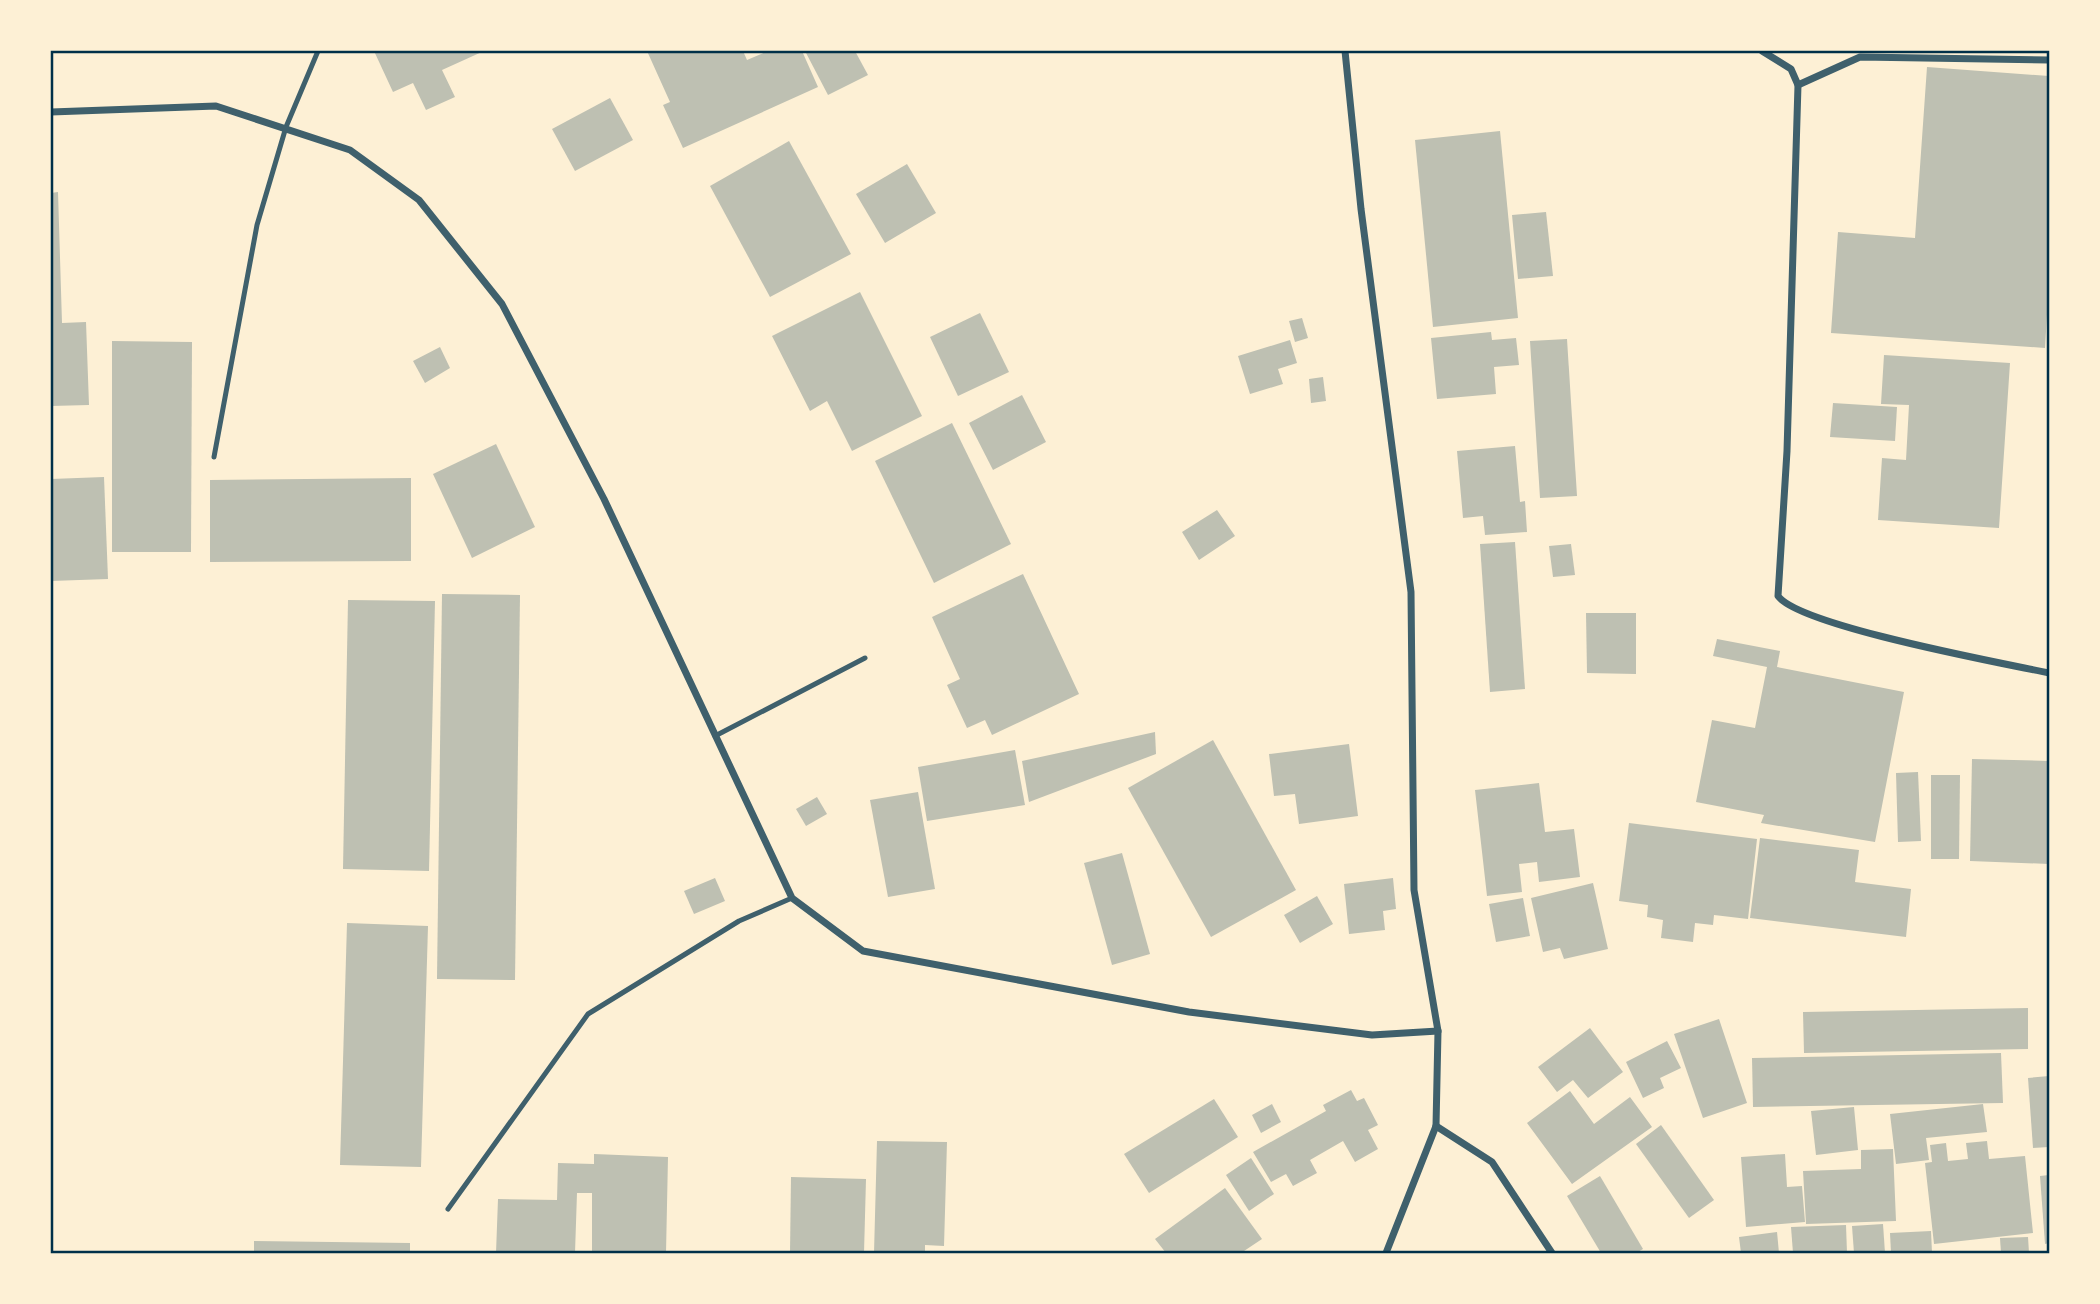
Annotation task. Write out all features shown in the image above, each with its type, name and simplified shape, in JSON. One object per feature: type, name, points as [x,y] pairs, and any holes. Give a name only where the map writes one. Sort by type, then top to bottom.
[{"type":"street","points":[[1345,51],[1365,236],[1411,592],[1414,890],[1438,1031],[1436,1126],[1386,1253]]},
{"type":"street","points":[[1762,51],[1791,69],[1798,85],[1787,451],[1778,596],[1795,611],[1833,624],[2049,673]]},
{"type":"street","points":[[1798,85],[1860,57],[2049,60]]},
{"type":"street","points":[[51,112],[216,106],[350,149],[419,200],[502,304],[604,499],[792,898],[863,951],[1189,1012],[1372,1035],[1438,1031]]},
{"type":"street","points":[[1436,1126],[1492,1162],[1552,1253]]},
{"type":"lane","points":[[214,457],[257,225],[286,127],[318,51]]},
{"type":"lane","points":[[715,736],[865,658]]},
{"type":"lane","points":[[448,1209],[588,1014],[738,921],[792,898]]},
{"type":"building","points":[[374,51],[484,51],[442,70],[455,97],[426,110],[413,83],[393,92]]},
{"type":"building","points":[[647,51],[743,51],[747,60],[768,51],[802,51],[818,87],[683,148],[663,105],[670,102]]},
{"type":"building","points":[[805,51],[855,51],[868,75],[828,95]]},
{"type":"building","points":[[1927,67],[2049,76],[2049,281],[2045,348],[1831,333],[1838,232],[1915,238]]},
{"type":"building","points":[[610,98],[633,140],[575,171],[552,129]]},
{"type":"building","points":[[1500,131],[1518,318],[1433,327],[1415,140]]},
{"type":"building","points":[[789,141],[851,254],[770,297],[710,186]]},
{"type":"building","points":[[907,164],[936,213],[885,243],[856,194]]},
{"type":"building","points":[[58,192],[62,323],[86,322],[89,405],[51,406],[51,193]]},
{"type":"building","points":[[1546,212],[1553,276],[1518,279],[1512,215]]},
{"type":"building","points":[[860,292],[922,416],[852,451],[827,401],[810,411],[772,336]]},
{"type":"building","points":[[980,313],[1009,372],[958,396],[930,337]]},
{"type":"building","points":[[1302,318],[1308,338],[1295,342],[1289,321]]},
{"type":"building","points":[[1491,332],[1492,340],[1516,338],[1519,365],[1494,367],[1496,394],[1437,399],[1431,338]]},
{"type":"building","points":[[1567,339],[1577,496],[1540,498],[1530,341]]},
{"type":"building","points":[[1290,340],[1297,363],[1278,369],[1283,384],[1250,394],[1238,356]]},
{"type":"building","points":[[112,341],[192,342],[191,552],[112,552]]},
{"type":"building","points":[[440,347],[450,368],[425,383],[413,361]]},
{"type":"building","points":[[1884,355],[2010,363],[1999,528],[1878,520],[1882,458],[1906,460],[1909,405],[1881,404]]},
{"type":"building","points":[[1323,377],[1326,401],[1311,403],[1309,379]]},
{"type":"building","points":[[1022,395],[1046,442],[993,470],[969,423]]},
{"type":"building","points":[[1833,403],[1897,407],[1895,441],[1830,437]]},
{"type":"building","points":[[952,423],[1011,544],[934,583],[875,461]]},
{"type":"building","points":[[496,444],[535,527],[472,558],[433,474]]},
{"type":"building","points":[[1515,446],[1520,502],[1525,501],[1527,532],[1485,535],[1483,516],[1463,518],[1457,451]]},
{"type":"building","points":[[104,477],[108,579],[51,581],[51,479]]},
{"type":"building","points":[[411,478],[411,561],[210,562],[210,480]]},
{"type":"building","points":[[1217,510],[1235,536],[1199,560],[1182,532]]},
{"type":"building","points":[[1515,542],[1525,689],[1490,692],[1480,544]]},
{"type":"building","points":[[1571,544],[1575,575],[1553,577],[1549,546]]},
{"type":"building","points":[[1023,574],[1079,694],[992,735],[985,720],[967,728],[947,685],[960,679],[932,617]]},
{"type":"building","points":[[442,594],[520,595],[515,980],[437,979]]},
{"type":"building","points":[[348,600],[435,601],[429,871],[343,869]]},
{"type":"building","points":[[1586,613],[1636,613],[1636,674],[1587,673]]},
{"type":"building","points":[[1717,639],[1780,651],[1777,667],[1904,692],[1875,842],[1761,823],[1764,815],[1696,802],[1712,720],[1755,728],[1767,667],[1713,656]]},
{"type":"building","points":[[1155,732],[1156,754],[1029,802],[1022,761]]},
{"type":"building","points":[[1213,740],[1296,890],[1211,937],[1128,788]]},
{"type":"building","points":[[1349,744],[1358,816],[1299,824],[1295,794],[1274,796],[1269,754]]},
{"type":"building","points":[[1015,750],[1025,805],[927,821],[918,767]]},
{"type":"building","points":[[1972,759],[2049,761],[2049,864],[1970,861]]},
{"type":"building","points":[[1918,772],[1921,841],[1898,842],[1896,773]]},
{"type":"building","points":[[1931,775],[1960,775],[1959,859],[1931,859]]},
{"type":"building","points":[[1539,783],[1545,832],[1574,829],[1580,877],[1539,882],[1537,862],[1519,864],[1522,892],[1487,896],[1475,790]]},
{"type":"building","points":[[918,792],[935,889],[888,897],[870,800]]},
{"type":"building","points":[[817,797],[827,814],[806,826],[796,809]]},
{"type":"building","points":[[1629,823],[1757,839],[1748,919],[1714,915],[1713,925],[1695,923],[1693,942],[1661,938],[1663,920],[1647,917],[1648,905],[1619,901]]},
{"type":"building","points":[[1760,838],[1859,850],[1855,882],[1911,889],[1906,937],[1750,918]]},
{"type":"building","points":[[1122,853],[1150,954],[1112,965],[1084,863]]},
{"type":"building","points":[[715,878],[725,901],[694,914],[684,891]]},
{"type":"building","points":[[1393,878],[1396,909],[1383,911],[1385,930],[1349,934],[1344,884]]},
{"type":"building","points":[[1593,883],[1608,949],[1564,959],[1560,948],[1543,952],[1531,898]]},
{"type":"building","points":[[1317,896],[1333,924],[1300,943],[1284,915]]},
{"type":"building","points":[[1523,898],[1530,936],[1496,942],[1489,904]]},
{"type":"building","points":[[347,923],[428,926],[421,1167],[340,1165]]},
{"type":"building","points":[[2028,1008],[2028,1049],[1804,1053],[1803,1012]]},
{"type":"building","points":[[1719,1019],[1747,1103],[1703,1118],[1674,1034]]},
{"type":"building","points":[[1590,1028],[1623,1072],[1588,1098],[1573,1080],[1557,1092],[1538,1067]]},
{"type":"building","points":[[1667,1041],[1681,1068],[1660,1078],[1664,1088],[1643,1098],[1626,1062]]},
{"type":"building","points":[[2001,1053],[2003,1103],[1753,1107],[1752,1058]]},
{"type":"building","points":[[2049,1076],[2049,1147],[2033,1148],[2028,1078]]},
{"type":"building","points":[[1351,1090],[1357,1101],[1364,1098],[1378,1125],[1368,1130],[1378,1149],[1355,1162],[1343,1141],[1310,1160],[1317,1173],[1293,1186],[1286,1174],[1271,1182],[1253,1152],[1326,1111],[1323,1105]]},
{"type":"building","points":[[1570,1091],[1594,1124],[1630,1097],[1652,1127],[1572,1184],[1527,1123]]},
{"type":"building","points":[[1214,1099],[1238,1137],[1149,1193],[1124,1154]]},
{"type":"building","points":[[1272,1104],[1281,1122],[1261,1133],[1252,1115]]},
{"type":"building","points":[[1983,1104],[1987,1132],[1926,1138],[1929,1160],[1896,1164],[1890,1114]]},
{"type":"building","points":[[1854,1107],[1858,1150],[1816,1155],[1811,1111]]},
{"type":"building","points":[[1661,1125],[1714,1200],[1689,1218],[1636,1144]]},
{"type":"building","points":[[877,1141],[947,1142],[944,1246],[925,1245],[925,1253],[874,1253]]},
{"type":"building","points":[[1987,1141],[1989,1159],[2025,1156],[2033,1233],[1934,1244],[1925,1163],[1932,1162],[1930,1145],[1946,1143],[1948,1161],[1968,1159],[1966,1143]]},
{"type":"building","points":[[1893,1149],[1896,1221],[1806,1224],[1803,1171],[1861,1169],[1861,1150]]},
{"type":"building","points":[[594,1154],[668,1157],[666,1253],[592,1253],[592,1193],[577,1193],[575,1253],[496,1253],[498,1199],[557,1200],[558,1163],[594,1164]]},
{"type":"building","points":[[1785,1154],[1787,1187],[1802,1186],[1805,1222],[1746,1227],[1741,1157]]},
{"type":"building","points":[[1251,1158],[1274,1194],[1249,1211],[1226,1175]]},
{"type":"building","points":[[2049,1175],[2049,1243],[2045,1244],[2040,1176]]},
{"type":"building","points":[[1600,1176],[1643,1249],[1636,1253],[1601,1253],[1567,1196]]},
{"type":"building","points":[[791,1177],[866,1179],[864,1253],[790,1253]]},
{"type":"building","points":[[1225,1188],[1262,1239],[1241,1253],[1166,1253],[1155,1239]]},
{"type":"building","points":[[1883,1224],[1885,1253],[1854,1253],[1852,1226]]},
{"type":"building","points":[[1846,1225],[1847,1253],[1793,1253],[1791,1227]]},
{"type":"building","points":[[1931,1231],[1932,1253],[1891,1253],[1890,1233]]},
{"type":"building","points":[[1777,1232],[1779,1253],[1741,1253],[1739,1237]]},
{"type":"building","points":[[2028,1237],[2029,1253],[2001,1253],[2000,1238]]},
{"type":"building","points":[[254,1241],[410,1243],[410,1253],[254,1253]]}]
